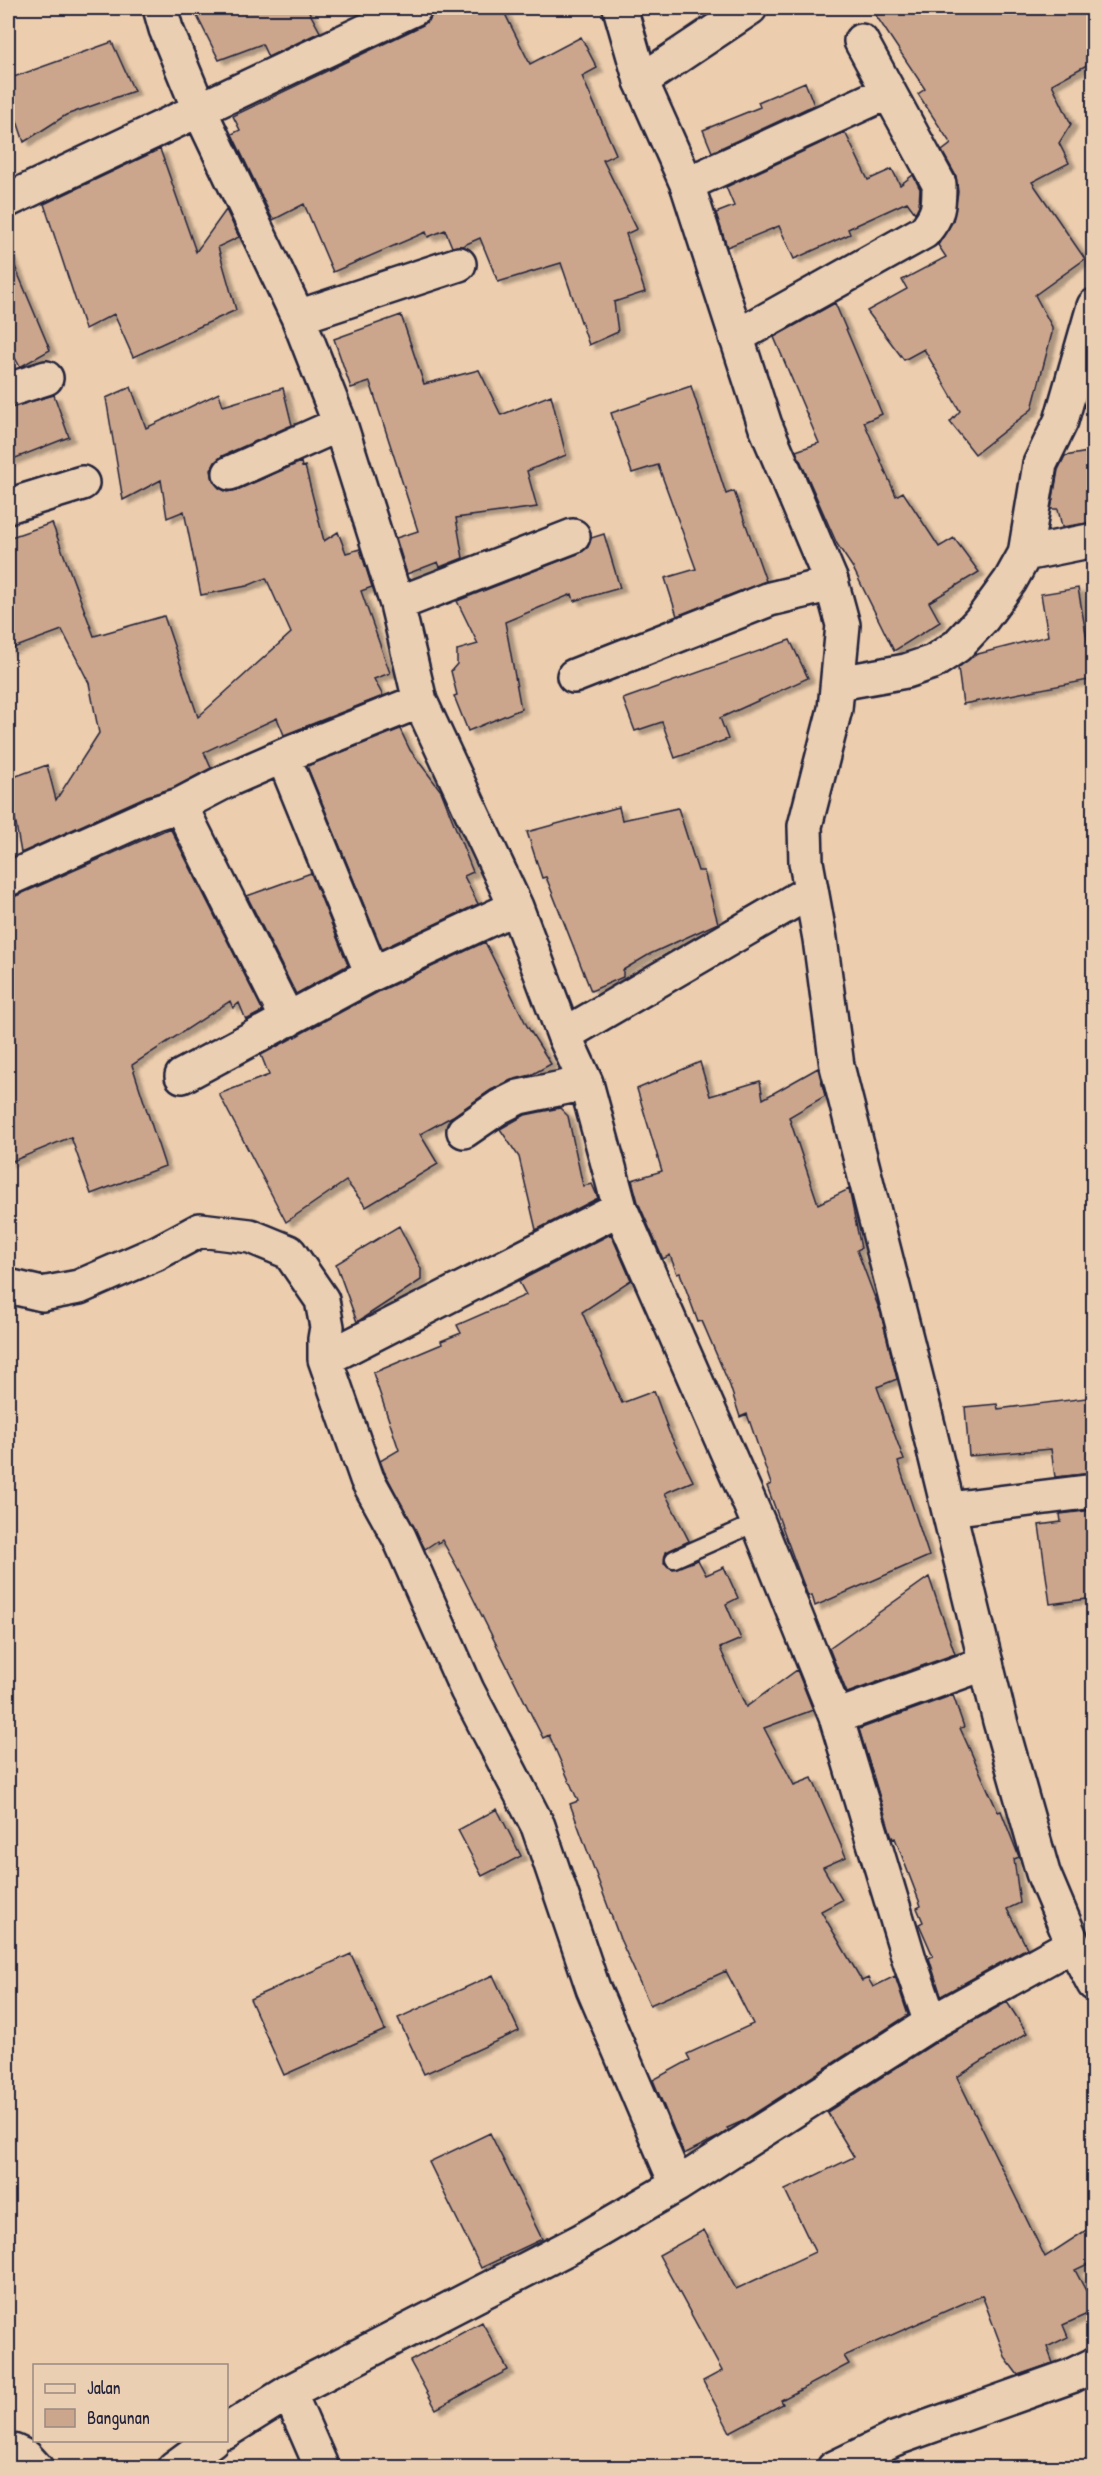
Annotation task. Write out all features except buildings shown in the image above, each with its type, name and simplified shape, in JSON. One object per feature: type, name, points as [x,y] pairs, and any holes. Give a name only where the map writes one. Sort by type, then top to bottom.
[{"type":"street","points":[[160,8],[166,29],[199,109],[298,317],[340,424],[397,604],[420,701],[516,907],[564,1035],[586,1083],[620,1208],[758,1522],[836,1717],[909,1962],[931,2023]]},
{"type":"street","points":[[8,200],[415,8]]},
{"type":"street","points":[[620,8],[641,81],[687,184],[765,425],[831,580],[843,626],[835,709],[805,826],[806,862],[820,939],[837,1066],[986,1663],[1043,1873],[1072,1944],[1094,1984]]},
{"type":"street","points":[[641,81],[750,8]]},
{"type":"street","points":[[736,337],[924,232],[936,218],[939,205],[939,184],[861,41]]},
{"type":"street","points":[[687,184],[888,92]]},
{"type":"street","points":[[298,317],[459,264]]},
{"type":"street","points":[[838,683],[906,671],[933,662],[949,651],[983,618],[1010,581],[1025,554],[1040,464],[1061,422],[1094,306]]},
{"type":"street","points":[[8,390],[46,378]]},
{"type":"street","points":[[230,473],[340,424]]},
{"type":"street","points":[[8,506],[82,483]]},
{"type":"street","points":[[397,604],[573,536]]},
{"type":"street","points":[[1025,554],[1094,540]]},
{"type":"street","points":[[574,676],[759,603],[820,587],[831,580]]},
{"type":"street","points":[[8,879],[155,813],[180,805],[228,780],[283,756],[420,701]]},
{"type":"street","points":[[283,756],[372,974]]},
{"type":"street","points":[[180,805],[288,1020]]},
{"type":"street","points":[[564,1035],[811,891]]},
{"type":"street","points":[[182,1076],[372,974],[516,907]]},
{"type":"street","points":[[464,1131],[519,1097],[586,1083]]},
{"type":"street","points":[[325,1359],[620,1208]]},
{"type":"street","points":[[8,1286],[42,1294],[79,1287],[157,1253],[200,1230],[250,1236],[289,1252],[322,1300],[327,1328],[325,1359],[366,1479],[399,1537],[467,1690],[538,1826],[593,1988],[677,2185]]},
{"type":"street","points":[[949,1509],[1094,1491]]},
{"type":"street","points":[[836,1717],[986,1663]]},
{"type":"street","points":[[228,2430],[289,2392],[581,2241],[677,2185],[931,2023],[1072,1944]]},
{"type":"street","points":[[834,2468],[894,2439],[1071,2376],[1094,2365]]},
{"type":"street","points":[[289,2392],[322,2468]]},
{"type":"street","points":[[174,2468],[209,2442]]},
{"type":"street","points":[[8,2453],[13,2451],[26,2457],[36,2468]]},
{"type":"lane","points":[[674,1559],[758,1522]]}]
